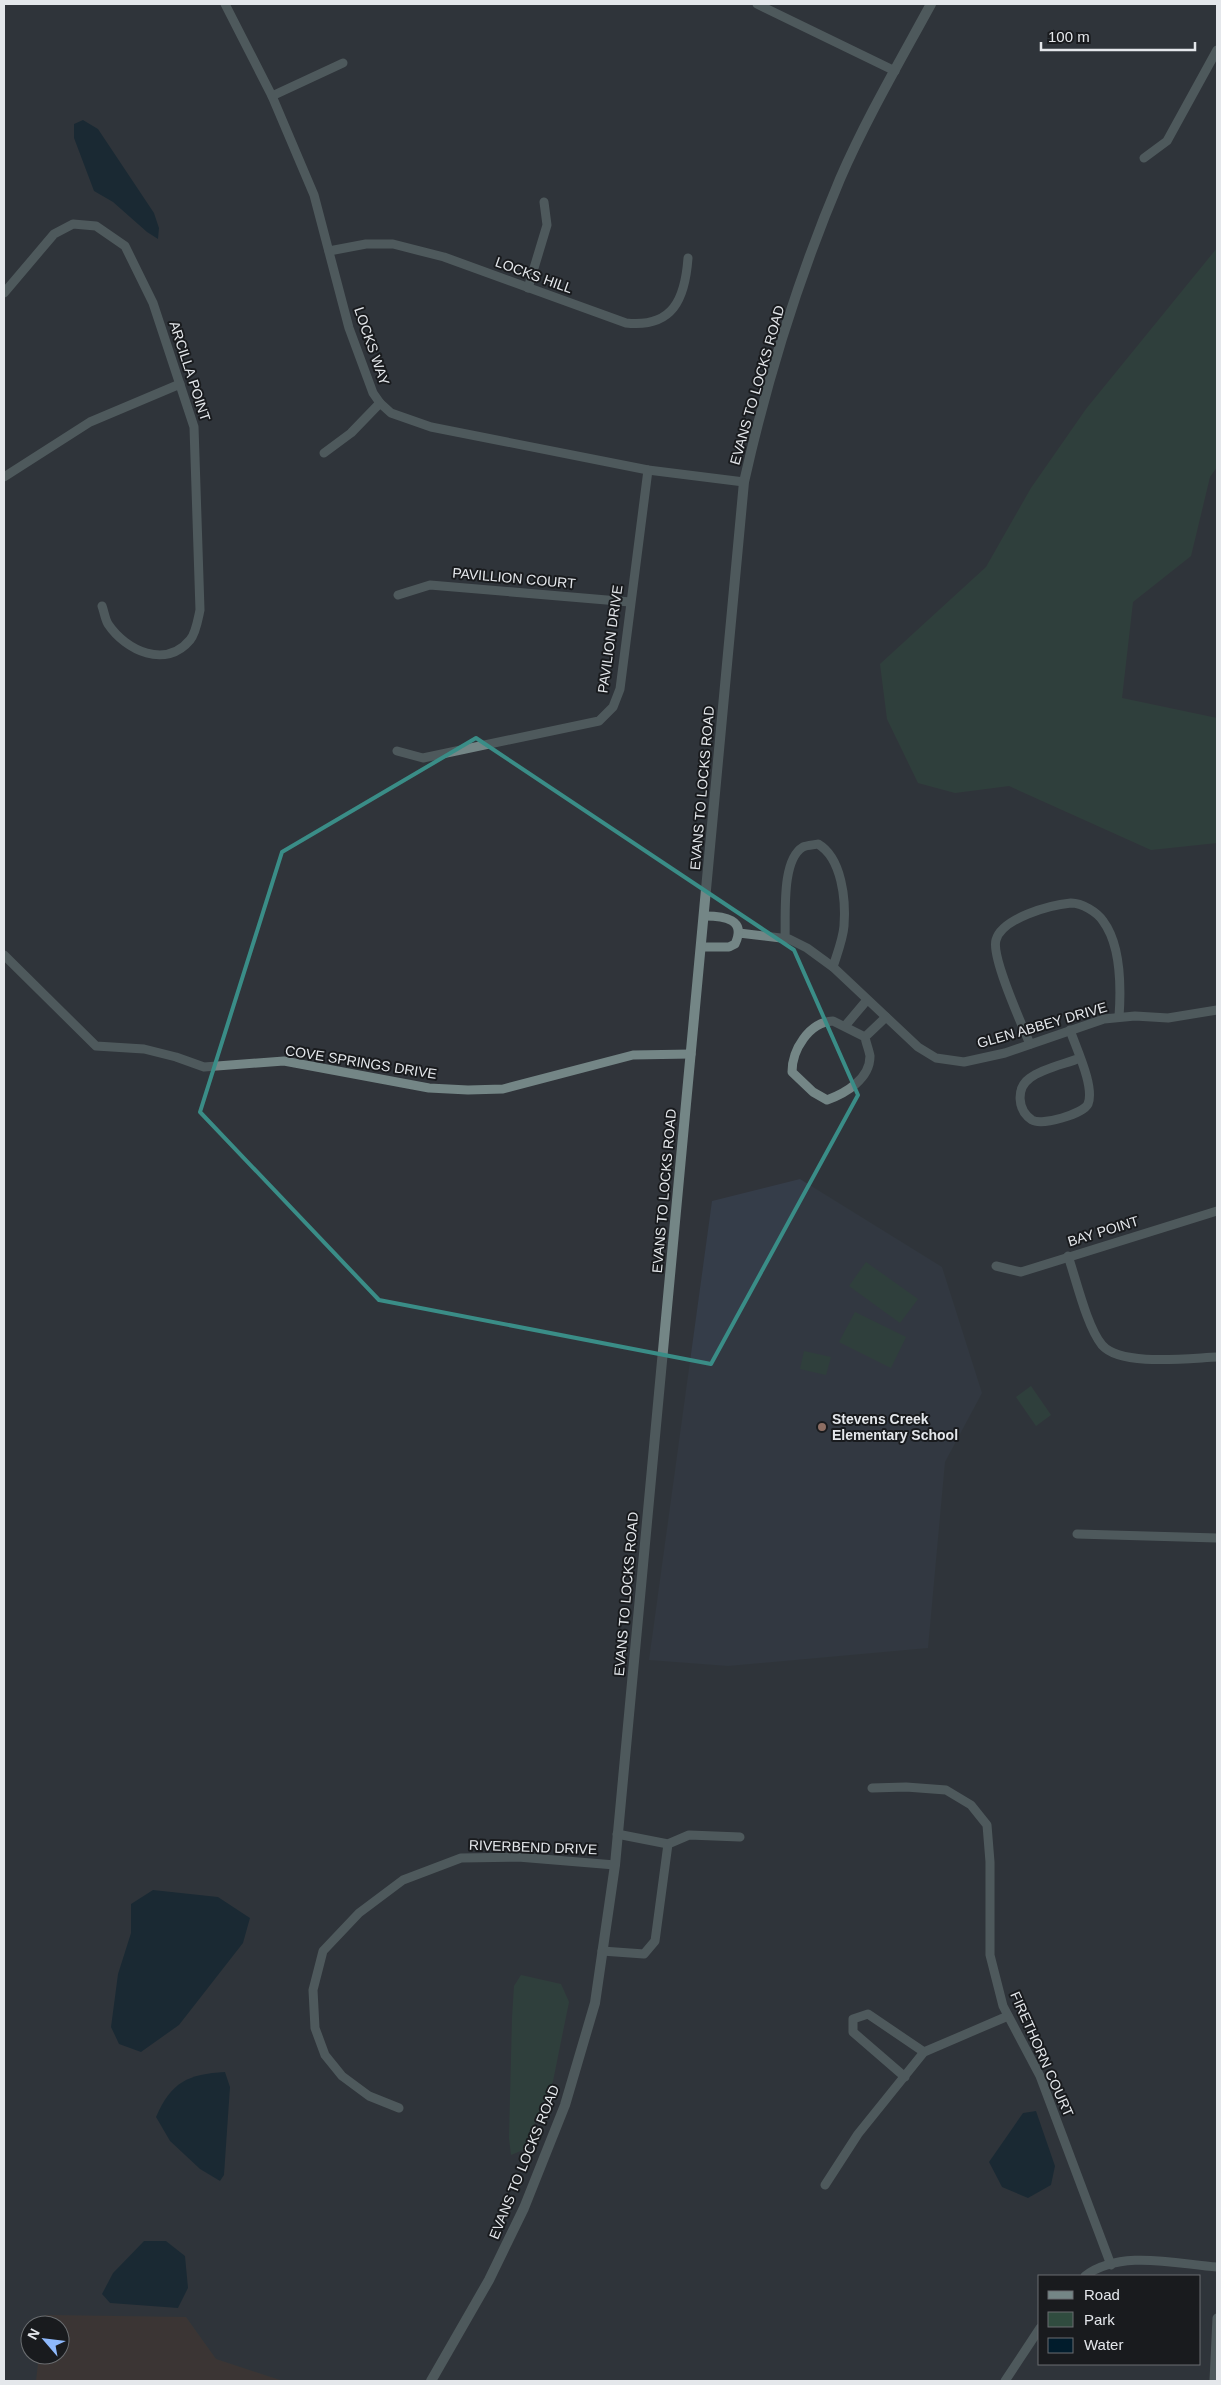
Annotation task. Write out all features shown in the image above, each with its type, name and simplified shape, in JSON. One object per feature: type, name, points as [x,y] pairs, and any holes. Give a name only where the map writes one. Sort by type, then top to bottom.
[{"type":"street","name":"LOCKS WAY","points":[[225,4],[272,96],[314,195],[349,328],[373,393],[380,403],[390,412],[431,427],[648,470],[744,482]]},
{"type":"street","points":[[757,4],[895,71]]},
{"type":"street","name":"EVANS TO LOCKS ROAD","points":[[431,2381],[489,2280],[530,2191],[564,2105],[595,2003],[618,1834],[744,482],[759,418],[815,240],[841,177],[931,4]]},
{"type":"street","points":[[1144,158],[1168,141],[1217,50]]},
{"type":"street","points":[[272,96],[343,63]]},
{"type":"street","points":[[528,288],[547,225],[544,202]]},
{"type":"street","name":"ARCILLA POINT","points":[[4,293],[54,234],[73,224],[96,226],[125,246],[153,302],[194,427],[200,610],[191,639],[177,652],[151,656],[131,647],[108,624],[102,606]]},
{"type":"street","name":"LOCKS HILL","points":[[329,251],[366,244],[394,244],[444,256],[626,322],[643,324],[659,320],[670,313],[682,296],[686,282],[688,258]]},
{"type":"street","points":[[4,477],[90,422],[180,384]]},
{"type":"street","points":[[324,453],[352,433],[380,403]]},
{"type":"street","name":"PAVILION DRIVE","points":[[397,751],[423,758],[599,721],[613,707],[620,689],[648,470]]},
{"type":"street","name":"PAVILLION COURT","points":[[398,596],[430,584],[630,602]]},
{"type":"street","points":[[785,939],[788,867],[794,856],[804,846],[818,844],[828,850],[836,866],[844,903],[844,928],[833,967]]},
{"type":"street","points":[[1030,1044],[1000,967],[995,941],[1001,930],[1011,920],[1030,913],[1071,903],[1081,905],[1103,921],[1113,942],[1121,987],[1119,1017]]},
{"type":"street","points":[[701,947],[728,947],[735,944],[738,933],[733,921],[721,916],[705,916]]},
{"type":"street","name":"GLEN ABBEY DRIVE","points":[[738,933],[785,939],[807,948],[833,967],[918,1047],[936,1058],[964,1062],[1030,1044],[1104,1019],[1119,1017],[1168,1018],[1217,1010]]},
{"type":"street","name":"COVE SPRINGS DRIVE","points":[[4,955],[96,1046],[144,1049],[176,1057],[204,1067],[284,1061],[429,1088],[503,1089],[633,1055],[691,1054]]},
{"type":"street","points":[[845,1026],[867,1000]]},
{"type":"street","points":[[865,1036],[886,1017]]},
{"type":"street","points":[[833,1021],[865,1036],[870,1056],[867,1070],[855,1085],[842,1095],[827,1100],[800,1081],[792,1072],[792,1062],[804,1038],[817,1025],[833,1021]]},
{"type":"street","points":[[1070,1030],[1080,1058],[1090,1089],[1088,1104],[1081,1112],[1042,1123],[1032,1120],[1024,1111],[1019,1095],[1021,1086],[1031,1077],[1080,1058]]},
{"type":"street","name":"BAY POINT","points":[[996,1266],[1021,1272],[1217,1211]]},
{"type":"street","points":[[1068,1256],[1094,1330],[1103,1346],[1122,1356],[1146,1359],[1217,1358]]},
{"type":"street","points":[[1077,1534],[1217,1538]]},
{"type":"street","name":"FIRETHORN COURT","points":[[872,1788],[906,1787],[946,1790],[971,1805],[987,1825],[990,1862],[990,1955],[1002,2006],[1040,2076],[1112,2265]]},
{"type":"street","points":[[618,1834],[668,1844],[689,1835],[740,1837]]},
{"type":"street","points":[[602,1951],[644,1954],[655,1942],[668,1844]]},
{"type":"street","name":"RIVERBEND DRIVE","points":[[399,2108],[369,2096],[342,2076],[326,2055],[315,2028],[313,1990],[323,1951],[359,1913],[403,1880],[461,1858],[518,1857],[615,1864]]},
{"type":"street","points":[[905,2077],[853,2032],[853,2019],[868,2014],[924,2052]]},
{"type":"street","points":[[825,2185],[858,2134],[924,2052],[1008,2016]]},
{"type":"street","points":[[1086,2275],[1096,2268],[1135,2260],[1217,2267]]},
{"type":"street","points":[[1214,2381],[1217,2318]]},
{"type":"street","points":[[1005,2381],[1038,2331]]},
{"type":"highlighted area","points":[[476,738],[794,950],[858,1095],[711,1364],[379,1300],[200,1112],[282,852]]},
{"type":"shaded area","name":"Stevens Creek Elementary School","points":[[800,1179],[942,1267],[982,1393],[945,1462],[928,1648],[728,1666],[649,1660],[712,1201]]},
{"type":"shaded area","points":[[70,2315],[186,2317],[216,2359],[283,2381],[36,2381],[38,2365],[70,2365]]},
{"type":"green space","points":[[1217,248],[1217,467],[1210,477],[1191,556],[1133,602],[1122,698],[1217,718],[1217,843],[1151,850],[1009,786],[955,793],[918,783],[887,719],[880,664],[986,567],[1031,488],[1086,409]]},
{"type":"green space","points":[[866,1262],[918,1299],[900,1323],[849,1286]]},
{"type":"green space","points":[[855,1312],[906,1337],[891,1368],[839,1342]]},
{"type":"green space","points":[[804,1351],[831,1357],[826,1375],[800,1369]]},
{"type":"green space","points":[[1031,1386],[1051,1415],[1036,1426],[1016,1397]]},
{"type":"green space","points":[[521,1975],[561,1984],[569,2002],[553,2081],[523,2150],[511,2155],[509,2138],[512,2018],[514,1986]]},
{"type":"water","points":[[83,120],[98,129],[154,213],[159,228],[158,239],[147,232],[113,202],[94,191],[74,138],[74,124]]},
{"type":"water","points":[[153,1890],[218,1897],[250,1918],[243,1943],[179,2025],[141,2052],[119,2044],[111,2027],[118,1974],[131,1933],[131,1904]]},
{"type":"water","points":[[225,2072],[230,2087],[224,2175],[220,2181],[200,2169],[170,2141],[156,2117],[168,2095],[182,2082],[201,2075]]},
{"type":"water","points":[[1036,2111],[1055,2166],[1051,2185],[1028,2198],[1002,2187],[989,2162],[1023,2113]]},
{"type":"water","points":[[144,2241],[166,2241],[185,2256],[188,2288],[178,2308],[110,2303],[102,2294],[113,2273]]},
{"type":"place","name":"Stevens Creek Elementary School","points":[[822,1427]]}]
